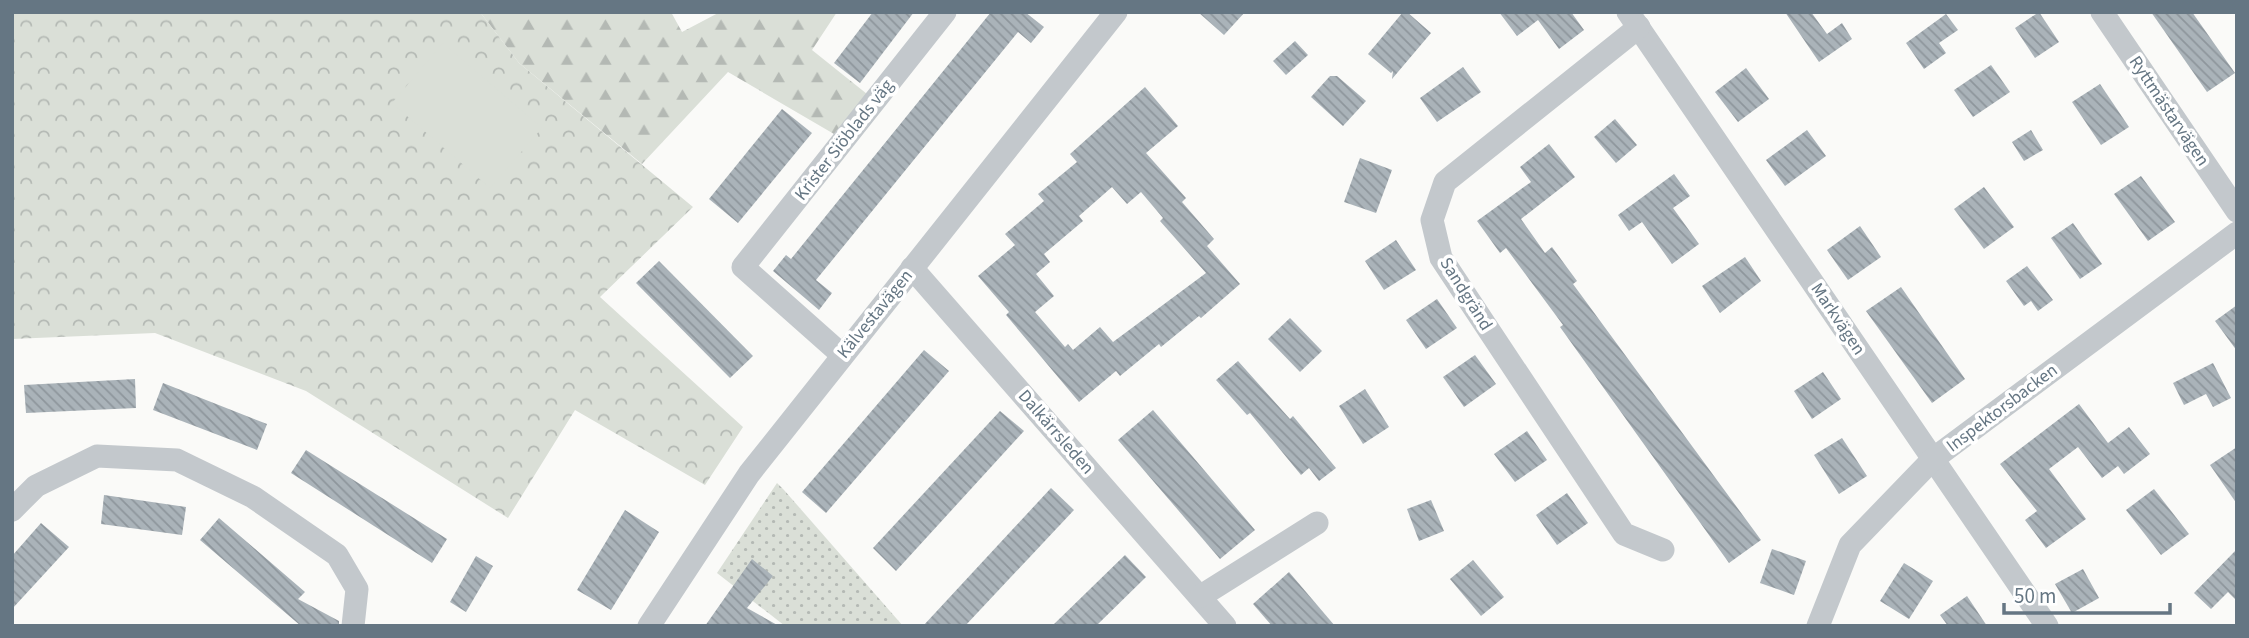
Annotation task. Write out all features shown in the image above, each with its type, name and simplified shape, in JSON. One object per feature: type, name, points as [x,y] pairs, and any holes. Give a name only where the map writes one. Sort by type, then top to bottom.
[{"type":"street","name":"Krister Siöblads väg","points":[[841,354],[743,267],[945,12]]},
{"type":"street","name":"Ryttmästarvägen","points":[[2102,12],[2237,211]]},
{"type":"street","name":"Kälvestavägen","points":[[649,626],[749,474],[1107,15]]},
{"type":"street","name":"Markvägen","points":[[1634,20],[2047,626]]},
{"type":"street","name":"Sandgränd","points":[[1634,20],[1445,182],[1432,220],[1441,258],[1624,534],[1663,550]]},
{"type":"street","name":"Inspektorsbacken","points":[[1818,626],[1850,545],[1933,459],[2237,233]]},
{"type":"street","name":"Dalkärrsleden","points":[[912,268],[1225,626]]},
{"type":"street","points":[[12,510],[36,486],[97,456],[177,460],[253,497],[337,555],[357,589],[353,626]]},
{"type":"street","points":[[1201,596],[1317,523]]},
{"type":"green space","points":[[12,12],[480,12],[519,63],[693,207],[600,297],[743,427],[705,485],[575,410],[508,518],[306,391],[155,333],[12,339]]},
{"type":"green space","points":[[480,12],[671,12],[682,32],[720,12],[837,12],[812,50],[867,94],[834,134],[728,72],[642,164],[519,63]]},
{"type":"green space","points":[[443,43],[542,128],[490,188],[392,103]]},
{"type":"green space","points":[[777,483],[903,626],[785,626],[717,573]]},
{"type":"building","points":[[873,12],[914,12],[860,83],[834,63]]},
{"type":"building","points":[[991,12],[1025,12],[1044,27],[1031,43],[1018,32],[816,280],[832,293],[819,310],[773,271],[786,255],[791,259]]},
{"type":"building","points":[[1198,12],[1245,12],[1224,35]]},
{"type":"building","points":[[1403,12],[1407,12],[1431,33],[1392,79],[1393,71],[1391,73],[1368,54]]},
{"type":"building","points":[[1499,12],[1571,12],[1584,30],[1559,49],[1538,20],[1517,36]]},
{"type":"building","points":[[1785,12],[1811,12],[1827,34],[1842,23],[1852,39],[1819,62]]},
{"type":"building","points":[[2039,12],[2059,42],[2035,58],[2015,28]]},
{"type":"building","points":[[2151,12],[2192,12],[2235,73],[2207,92]]},
{"type":"building","points":[[1946,14],[1958,30],[1939,43],[1946,53],[1924,69],[1906,43]]},
{"type":"building","points":[[1295,41],[1308,55],[1286,75],[1273,61]]},
{"type":"building","points":[[1991,65],[2010,92],[1973,117],[1954,90]]},
{"type":"building","points":[[1463,67],[1481,92],[1437,122],[1420,98]]},
{"type":"building","points":[[1746,68],[1769,99],[1738,122],[1715,92]]},
{"type":"building","points":[[1330,76],[1337,76],[1366,101],[1343,126],[1311,97]]},
{"type":"building","points":[[2100,84],[2129,127],[2101,145],[2072,102]]},
{"type":"building","points":[[1145,87],[1178,126],[1146,153],[1186,198],[1182,202],[1214,239],[1207,246],[1240,284],[1201,318],[1199,316],[1161,347],[1159,344],[1120,376],[1116,371],[1079,402],[1006,315],[1009,312],[978,276],[1015,245],[1005,234],[1044,201],[1038,194],[1077,162],[1070,154]],"holes":[[[1112,187],[1127,204],[1141,192],[1163,218],[1160,221],[1206,273],[1113,342],[1100,327],[1073,350],[1068,344],[1065,347],[1035,312],[1054,296],[1036,274],[1050,262],[1044,254],[1083,221],[1079,216]]]},
{"type":"building","points":[[782,109],[812,133],[738,223],[709,199]]},
{"type":"building","points":[[1615,119],[1637,145],[1616,163],[1594,137]]},
{"type":"building","points":[[1807,130],[1826,156],[1785,186],[1766,160]]},
{"type":"building","points":[[2031,130],[2043,150],[2024,161],[2012,142]]},
{"type":"building","points":[[1549,144],[1575,177],[1521,219],[1545,253],[1552,247],[1577,281],[1573,284],[1761,540],[1729,563],[1560,327],[1563,325],[1506,248],[1500,253],[1477,221],[1531,182],[1520,167]]},
{"type":"building","points":[[1360,158],[1392,170],[1376,213],[1344,202]]},
{"type":"building","points":[[1674,174],[1690,196],[1673,208],[1699,244],[1672,264],[1642,222],[1629,231],[1618,215]]},
{"type":"building","points":[[2141,176],[2175,222],[2148,241],[2114,194]]},
{"type":"building","points":[[1984,187],[2014,227],[1984,249],[1954,209]]},
{"type":"building","points":[[2073,223],[2102,264],[2080,279],[2051,238]]},
{"type":"building","points":[[1860,226],[1881,257],[1848,280],[1827,250]]},
{"type":"building","points":[[1396,240],[1416,270],[1384,290],[1365,261]]},
{"type":"building","points":[[1745,257],[1761,281],[1720,313],[1702,286]]},
{"type":"building","points":[[659,261],[753,356],[730,378],[636,283]]},
{"type":"building","points":[[2027,266],[2053,300],[2038,311],[2031,301],[2024,306],[2006,281]]},
{"type":"building","points":[[1901,287],[1965,379],[1932,403],[1866,311]]},
{"type":"building","points":[[1437,299],[1457,328],[1426,349],[1406,320]]},
{"type":"building","points":[[2237,305],[2237,351],[2215,321]]},
{"type":"building","points":[[1290,318],[1322,351],[1300,372],[1268,339]]},
{"type":"building","points":[[924,350],[949,371],[826,513],[802,492]]},
{"type":"building","points":[[1475,355],[1496,384],[1464,407],[1443,377]]},
{"type":"building","points":[[1238,361],[1290,419],[1293,416],[1336,468],[1319,481],[1309,468],[1301,475],[1250,413],[1247,415],[1216,380]]},
{"type":"building","points":[[2213,363],[2231,398],[2213,407],[2206,394],[2184,405],[2173,383]]},
{"type":"building","points":[[1823,372],[1841,399],[1812,419],[1794,391]]},
{"type":"building","points":[[135,379],[136,408],[26,413],[24,385]]},
{"type":"building","points":[[163,383],[267,424],[257,450],[153,410]]},
{"type":"building","points":[[1365,389],[1389,427],[1363,444],[1339,406]]},
{"type":"building","points":[[2079,404],[2108,443],[2129,427],[2150,454],[2124,474],[2118,466],[2102,478],[2078,447],[2049,469],[2086,519],[2046,548],[2025,520],[2037,511],[2000,464]]},
{"type":"building","points":[[1153,410],[1255,530],[1220,559],[1118,440]]},
{"type":"building","points":[[1000,411],[1024,431],[896,571],[873,548]]},
{"type":"building","points":[[1527,431],[1547,460],[1515,482],[1494,454]]},
{"type":"building","points":[[1842,438],[1867,476],[1839,494],[1814,455]]},
{"type":"building","points":[[2237,447],[2237,504],[2210,465]]},
{"type":"building","points":[[306,450],[447,539],[432,563],[291,473]]},
{"type":"building","points":[[1051,488],[1074,510],[965,626],[923,626]]},
{"type":"building","points":[[2154,489],[2189,534],[2161,555],[2126,510]]},
{"type":"building","points":[[1567,493],[1588,523],[1557,545],[1536,515]]},
{"type":"building","points":[[104,495],[186,507],[182,535],[101,524]]},
{"type":"building","points":[[1431,500],[1444,531],[1419,541],[1407,509]]},
{"type":"building","points":[[625,510],[659,532],[611,610],[577,590]]},
{"type":"building","points":[[219,518],[305,592],[298,599],[339,621],[339,626],[301,626],[200,540]]},
{"type":"building","points":[[41,523],[69,547],[12,609],[12,556]]},
{"type":"building","points":[[1772,549],[1806,561],[1794,595],[1760,583]]},
{"type":"building","points":[[2237,549],[2237,601],[2228,592],[2211,609],[2194,593]]},
{"type":"building","points":[[1125,555],[1146,577],[1096,626],[1052,626]]},
{"type":"building","points":[[476,556],[493,566],[466,612],[450,602]]},
{"type":"building","points":[[752,559],[773,576],[747,608],[779,626],[705,626]]},
{"type":"building","points":[[1473,560],[1504,597],[1481,616],[1450,579]]},
{"type":"building","points":[[1904,563],[1933,581],[1909,619],[1880,601]]},
{"type":"building","points":[[2083,569],[2099,598],[2072,613],[2055,584]]},
{"type":"building","points":[[1289,572],[1335,626],[1272,626],[1253,604]]},
{"type":"building","points":[[1967,596],[1987,626],[1948,626],[1940,615]]}]
